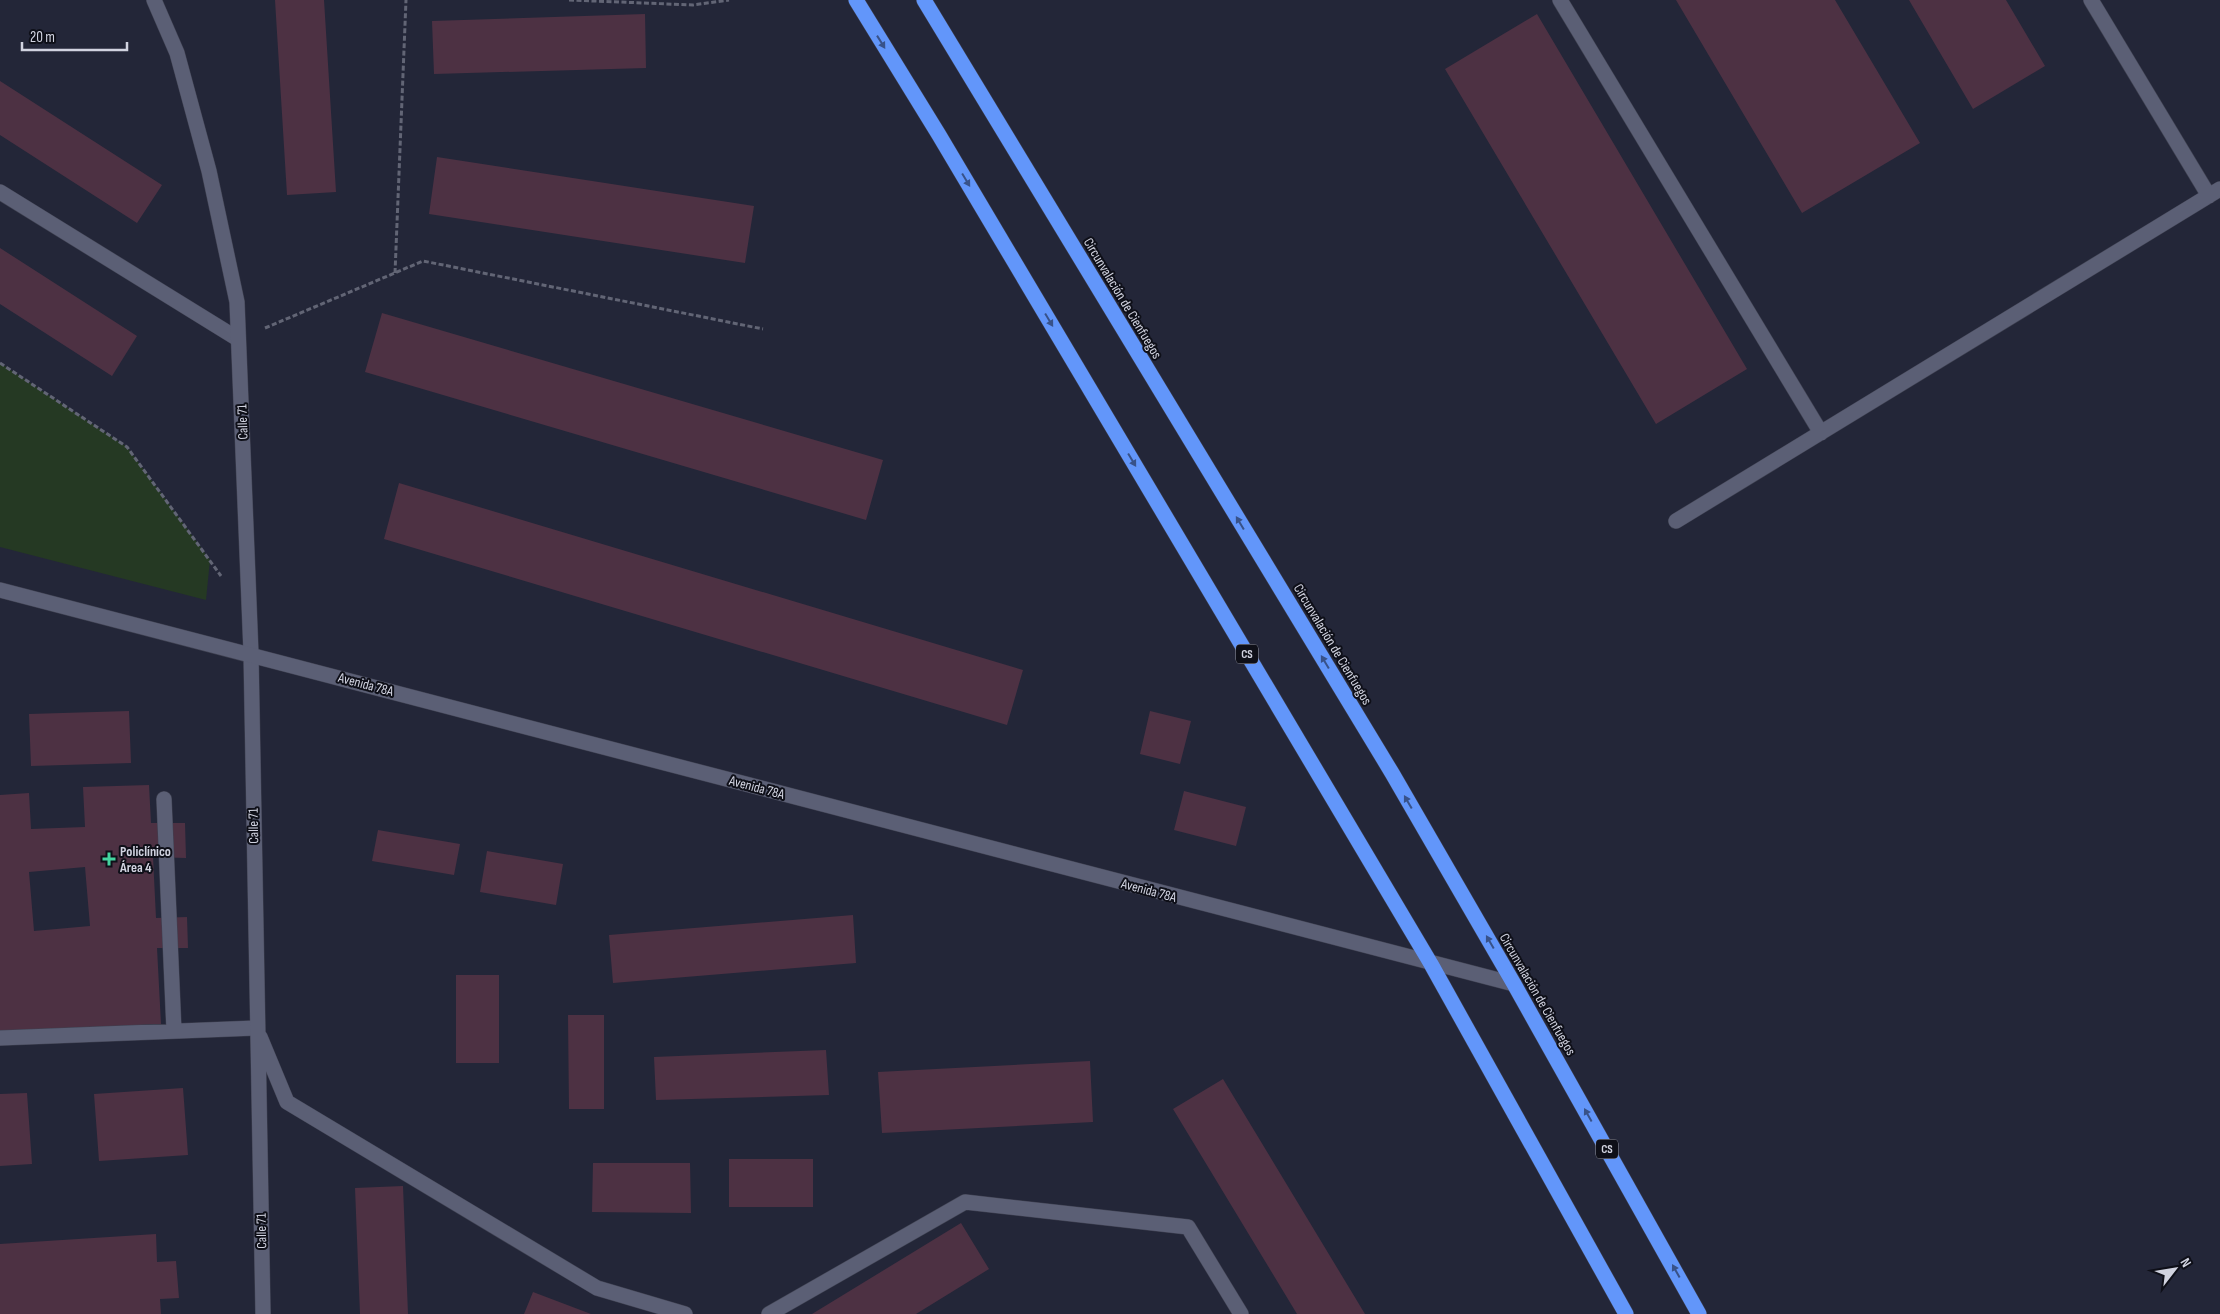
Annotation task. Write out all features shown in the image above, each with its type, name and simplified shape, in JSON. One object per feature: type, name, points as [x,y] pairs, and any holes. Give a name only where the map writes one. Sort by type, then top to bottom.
[{"type":"highway","name":"CS","points":[[856,0],[939,135],[1431,964],[1626,1314]]},
{"type":"highway","name":"Circunvalación de Cienfuegos","points":[[924,0],[1392,773],[1514,984],[1700,1314]]},
{"type":"street","name":"Calle 71","points":[[154,0],[177,53],[209,171],[237,302],[249,612],[263,1314]]},
{"type":"street","points":[[1560,0],[1821,433]]},
{"type":"street","points":[[1676,521],[2214,192],[2091,0]]},
{"type":"street","points":[[0,192],[238,339]]},
{"type":"street","name":"Avenida 78A","points":[[0,590],[250,653],[1431,964],[1514,984]]},
{"type":"street","points":[[164,800],[174,1031]]},
{"type":"street","points":[[0,1038],[256,1028],[287,1102],[596,1288],[685,1314]]},
{"type":"street","points":[[769,1314],[965,1202],[1188,1227],[1241,1314]]},
{"type":"path","points":[[395,273],[406,0]]},
{"type":"path","points":[[569,0],[693,5],[729,0]]},
{"type":"path","points":[[238,339],[423,260],[763,330]]},
{"type":"path","points":[[0,363],[127,447],[249,612]]},
{"type":"green space","points":[[0,363],[127,447],[210,560],[206,600],[0,547]]},
{"type":"building","points":[[275,0],[324,0],[336,192],[287,195]]},
{"type":"building","points":[[1676,0],[1835,0],[1920,143],[1802,213]]},
{"type":"building","points":[[1909,0],[2006,0],[2045,66],[1973,109]]},
{"type":"building","points":[[645,14],[646,68],[434,74],[432,21]]},
{"type":"building","points":[[1537,14],[1747,369],[1656,424],[1445,69]]},
{"type":"building","points":[[0,81],[162,185],[137,223],[0,135]]},
{"type":"building","points":[[437,157],[754,206],[745,263],[429,214]]},
{"type":"building","points":[[0,248],[137,336],[112,376],[0,304]]},
{"type":"building","points":[[382,313],[883,460],[866,520],[365,372]]},
{"type":"building","points":[[399,483],[1023,670],[1007,725],[384,539]]},
{"type":"building","points":[[129,711],[131,763],[31,766],[29,714]]},
{"type":"building","points":[[1150,711],[1191,721],[1180,764],[1140,754]]},
{"type":"building","points":[[149,785],[151,823],[185,823],[186,858],[153,857],[156,918],[187,917],[188,948],[157,948],[161,1024],[0,1032],[0,795],[29,793],[31,829],[85,827],[83,787]],"holes":[[[85,867],[90,926],[34,931],[29,872]]]},
{"type":"building","points":[[1184,791],[1246,807],[1236,846],[1174,830]]},
{"type":"building","points":[[378,830],[460,844],[454,875],[372,861]]},
{"type":"building","points":[[487,851],[563,864],[556,905],[480,892]]},
{"type":"building","points":[[853,915],[856,963],[613,983],[609,935]]},
{"type":"building","points":[[456,975],[499,975],[499,1063],[456,1063]]},
{"type":"building","points":[[568,1015],[604,1015],[604,1109],[569,1109]]},
{"type":"building","points":[[826,1050],[829,1095],[656,1100],[654,1057]]},
{"type":"building","points":[[1090,1061],[1093,1122],[882,1133],[878,1072]]},
{"type":"building","points":[[1223,1079],[1365,1314],[1297,1314],[1173,1109]]},
{"type":"building","points":[[183,1088],[188,1155],[99,1161],[94,1094]]},
{"type":"building","points":[[27,1093],[32,1164],[0,1166],[0,1094]]},
{"type":"building","points":[[729,1159],[813,1159],[813,1207],[729,1207]]},
{"type":"building","points":[[593,1163],[690,1163],[691,1213],[592,1212]]},
{"type":"building","points":[[403,1186],[408,1314],[360,1314],[355,1188]]},
{"type":"building","points":[[961,1223],[989,1269],[916,1314],[812,1314]]},
{"type":"building","points":[[156,1234],[157,1262],[176,1261],[179,1298],[160,1299],[161,1314],[0,1314],[0,1244]]},
{"type":"building","points":[[533,1292],[591,1314],[524,1314]]},
{"type":"place","name":"Policlínico Área 4","points":[[109,859]]}]
